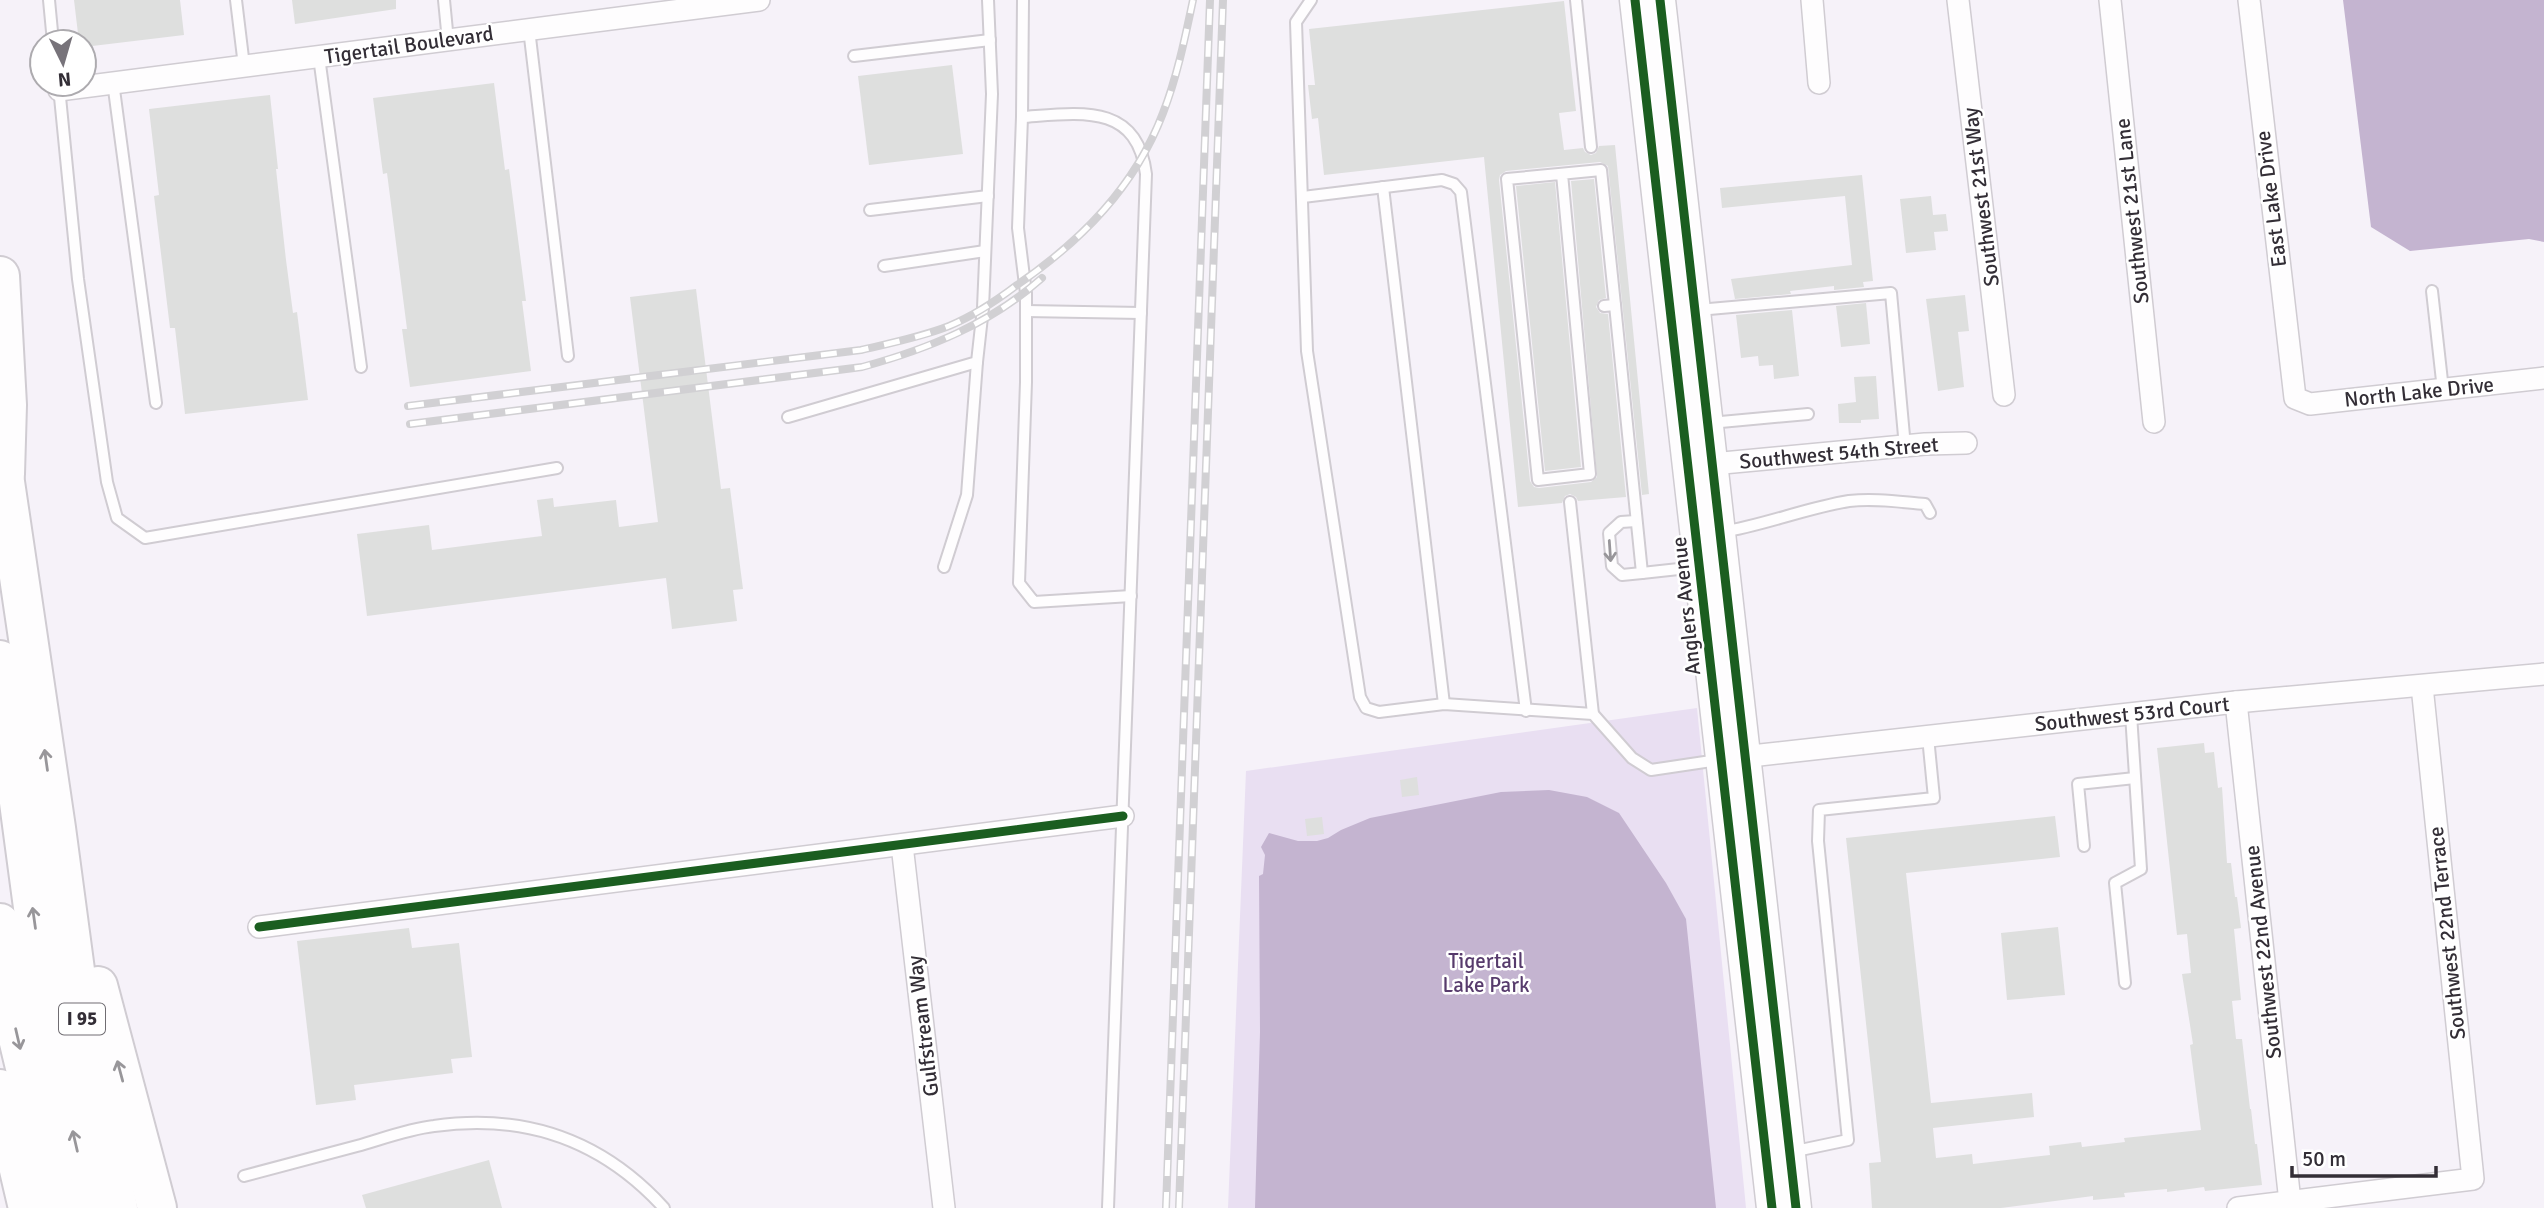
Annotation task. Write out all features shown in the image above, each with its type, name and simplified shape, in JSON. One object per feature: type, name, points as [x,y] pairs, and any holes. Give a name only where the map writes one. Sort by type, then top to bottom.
[{"type":"highway","points":[[0,276],[7,405],[2,461]]},
{"type":"highway","name":"I 95","points":[[2,461],[87,1060],[118,1208]]},
{"type":"highway","points":[[0,660],[49,1027],[90,1208]]},
{"type":"highway","points":[[56,828],[157,1208]]},
{"type":"highway","points":[[0,923],[16,1030],[59,1208]]},
{"type":"highway","points":[[0,1089],[27,1208]]},
{"type":"street","name":"Tigertail Boulevard","points":[[98,83],[759,0]]},
{"type":"street","name":"Anglers Avenue","points":[[1636,0],[1700,566],[1733,758],[1796,1208]]},
{"type":"street","name":"Anglers Avenue","points":[[1660,0],[1720,533],[1733,758],[1772,1208]]},
{"type":"street","points":[[1812,0],[1819,83]]},
{"type":"street","name":"Southwest 21st Way","points":[[1958,0],[2004,394]]},
{"type":"street","name":"Southwest 21st Lane","points":[[2110,0],[2154,422]]},
{"type":"street","name":"East Lake Drive","points":[[2249,0],[2295,398]]},
{"type":"street","name":"North Lake Drive","points":[[2295,398],[2310,404],[2544,379]]},
{"type":"street","name":"Southwest 54th Street","points":[[1712,464],[1966,443]]},
{"type":"street","name":"Southwest 53rd Court","points":[[1733,758],[2236,702],[2544,674]]},
{"type":"street","name":"Southwest 22nd Terrace","points":[[2290,1202],[2473,1179],[2422,686]]},
{"type":"street","name":"Southwest 22nd Avenue","points":[[2236,702],[2290,1202]]},
{"type":"street","points":[[259,927],[1123,816]]},
{"type":"street","name":"Gulfstream Way","points":[[902,845],[944,1208]]},
{"type":"street","points":[[2238,1208],[2290,1202]]},
{"type":"lane","points":[[49,0],[52,28]]},
{"type":"lane","points":[[236,0],[244,66]]},
{"type":"lane","points":[[444,0],[449,41]]},
{"type":"lane","points":[[944,567],[967,495],[988,196],[992,94],[988,0]]},
{"type":"lane","points":[[1023,0],[1018,228],[1026,311],[1026,382],[1019,583],[1034,602],[1131,596]]},
{"type":"lane","points":[[1311,0],[1296,22],[1307,351],[1360,697],[1366,708],[1379,712],[1444,704],[1592,714]]},
{"type":"lane","points":[[1576,0],[1591,147]]},
{"type":"lane","points":[[529,29],[568,356]]},
{"type":"lane","points":[[854,56],[990,40]]},
{"type":"lane","points":[[318,57],[361,366]]},
{"type":"lane","points":[[113,82],[156,403]]},
{"type":"lane","points":[[60,98],[78,279],[107,482],[117,518],[145,538],[557,468]]},
{"type":"lane","points":[[1022,117],[1064,114],[1101,116],[1126,127],[1144,154],[1146,174],[1108,1208]]},
{"type":"lane","points":[[1562,174],[1590,474],[1538,480],[1507,179],[1601,170],[1609,306],[1642,573]]},
{"type":"lane","points":[[1303,197],[1442,180],[1454,184],[1461,192],[1526,711]]},
{"type":"lane","points":[[1383,187],[1444,704]]},
{"type":"lane","points":[[870,210],[988,196]]},
{"type":"lane","points":[[884,266],[985,251]]},
{"type":"lane","points":[[2432,290],[2443,390]]},
{"type":"lane","points":[[1694,310],[1891,293],[1905,447]]},
{"type":"lane","points":[[1026,311],[1141,313]]},
{"type":"lane","points":[[788,417],[977,362]]},
{"type":"lane","points":[[1707,423],[1808,414]]},
{"type":"lane","points":[[1720,533],[1849,502],[1875,499],[1925,505],[1930,513]]},
{"type":"lane","points":[[1570,502],[1592,714],[1632,758],[1651,770],[1733,758]]},
{"type":"lane","points":[[1636,521],[1621,522],[1609,533],[1612,566],[1622,575],[1700,566]]},
{"type":"lane","points":[[2125,983],[2115,883],[2141,869],[2131,714]]},
{"type":"lane","points":[[1789,1152],[1848,1140],[1818,841],[1819,810],[1934,798],[1928,737]]},
{"type":"lane","points":[[2084,846],[2078,784],[2135,778]]},
{"type":"lane","points":[[244,1176],[432,1126],[495,1123],[547,1131],[611,1160],[636,1179],[664,1208]]},
{"type":"green space","name":"Tigertail Lake Park","points":[[1697,708],[1746,1208],[1228,1208],[1246,771]]},
{"type":"shaded area","points":[[2343,0],[2544,0],[2544,242],[2529,239],[2410,251],[2371,227]]},
{"type":"shaded area","name":"Tigertail Lake Park","points":[[1549,790],[1587,797],[1619,813],[1666,883],[1686,919],[1716,1208],[1255,1208],[1260,1032],[1259,876],[1263,874],[1265,855],[1261,847],[1269,833],[1298,841],[1317,841],[1370,818],[1501,792]]},
{"type":"building","points":[[74,0],[180,0],[184,35],[98,45],[98,28],[77,28]]},
{"type":"building","points":[[292,0],[396,0],[396,9],[295,24]]},
{"type":"building","points":[[1564,1],[1576,111],[1559,113],[1564,150],[1583,148],[1591,155],[1596,153],[1599,146],[1615,145],[1649,494],[1642,495],[1608,166],[1600,162],[1506,171],[1500,175],[1499,180],[1530,481],[1534,487],[1539,488],[1591,482],[1597,477],[1571,181],[1594,179],[1606,298],[1599,300],[1596,307],[1600,313],[1608,314],[1626,497],[1578,501],[1570,494],[1565,496],[1562,503],[1518,507],[1484,157],[1324,175],[1318,118],[1312,119],[1308,85],[1315,85],[1309,29]]},
{"type":"building","points":[[952,65],[963,154],[869,165],[858,76]]},
{"type":"building","points":[[494,83],[505,170],[509,169],[526,301],[522,301],[531,371],[410,387],[402,329],[407,329],[387,173],[383,174],[373,98]]},
{"type":"building","points":[[270,95],[286,260],[293,313],[297,312],[308,400],[185,414],[175,328],[170,328],[154,196],[159,195],[149,109]]},
{"type":"building","points":[[1862,175],[1873,281],[1863,282],[1864,287],[1834,290],[1834,286],[1790,291],[1791,294],[1735,299],[1731,279],[1852,265],[1845,196],[1722,208],[1720,188]]},
{"type":"building","points":[[1555,182],[1581,467],[1545,471],[1516,186]]},
{"type":"building","points":[[1931,196],[1933,215],[1946,214],[1948,231],[1934,232],[1936,250],[1906,253],[1900,199]]},
{"type":"building","points":[[696,289],[721,489],[730,488],[743,589],[733,590],[737,621],[672,629],[666,578],[367,616],[357,534],[429,525],[432,550],[542,536],[537,500],[553,498],[554,507],[616,500],[619,527],[658,522],[630,297]]},
{"type":"building","points":[[1965,295],[1969,331],[1958,332],[1964,387],[1938,391],[1926,299]]},
{"type":"building","points":[[1866,303],[1870,344],[1841,347],[1836,306]]},
{"type":"building","points":[[1792,310],[1799,376],[1774,379],[1773,365],[1759,366],[1758,356],[1741,358],[1736,315]]},
{"type":"building","points":[[1876,376],[1879,419],[1861,420],[1861,423],[1839,423],[1838,404],[1856,402],[1854,377]]},
{"type":"building","points":[[2204,743],[2205,753],[2214,752],[2218,788],[2222,787],[2227,863],[2231,863],[2237,897],[2241,928],[2234,929],[2241,1000],[2232,1001],[2236,1039],[2242,1039],[2262,1185],[2205,1191],[2204,1187],[2167,1192],[2167,1189],[2124,1193],[2125,1197],[2093,1200],[2093,1196],[2001,1208],[1872,1208],[1869,1163],[1881,1162],[1846,838],[2055,816],[2060,857],[1906,873],[1931,1103],[2032,1093],[2034,1117],[1933,1128],[1936,1158],[1972,1154],[1973,1164],[2050,1155],[2049,1146],[2081,1142],[2082,1147],[2125,1142],[2124,1138],[2201,1130],[2190,1045],[2193,1044],[2182,974],[2191,973],[2187,934],[2177,935],[2157,748]]},
{"type":"building","points":[[1417,777],[1419,795],[1402,797],[1400,780]]},
{"type":"building","points":[[1322,817],[1324,834],[1307,836],[1305,819]]},
{"type":"building","points":[[2058,927],[2065,995],[2007,1000],[2001,933]]},
{"type":"building","points":[[409,928],[412,948],[459,943],[472,1057],[451,1059],[453,1073],[354,1085],[356,1100],[316,1105],[297,941]]},
{"type":"building","points":[[489,1160],[502,1208],[366,1208],[362,1195]]},
{"type":"railway","points":[[408,406],[861,350],[906,340],[967,318],[1001,297],[1063,250],[1104,210],[1121,188],[1137,165],[1163,113],[1177,71],[1193,0]]},
{"type":"railway","points":[[1166,1208],[1210,0]]},
{"type":"railway","points":[[1179,1208],[1223,0]]},
{"type":"railway","points":[[410,424],[862,367],[911,352],[980,322],[1042,278]]},
{"type":"cycle path","points":[[1635,0],[1772,1208]]},
{"type":"cycle path","points":[[1660,0],[1796,1208]]},
{"type":"cycle path","points":[[259,927],[1123,816]]}]
